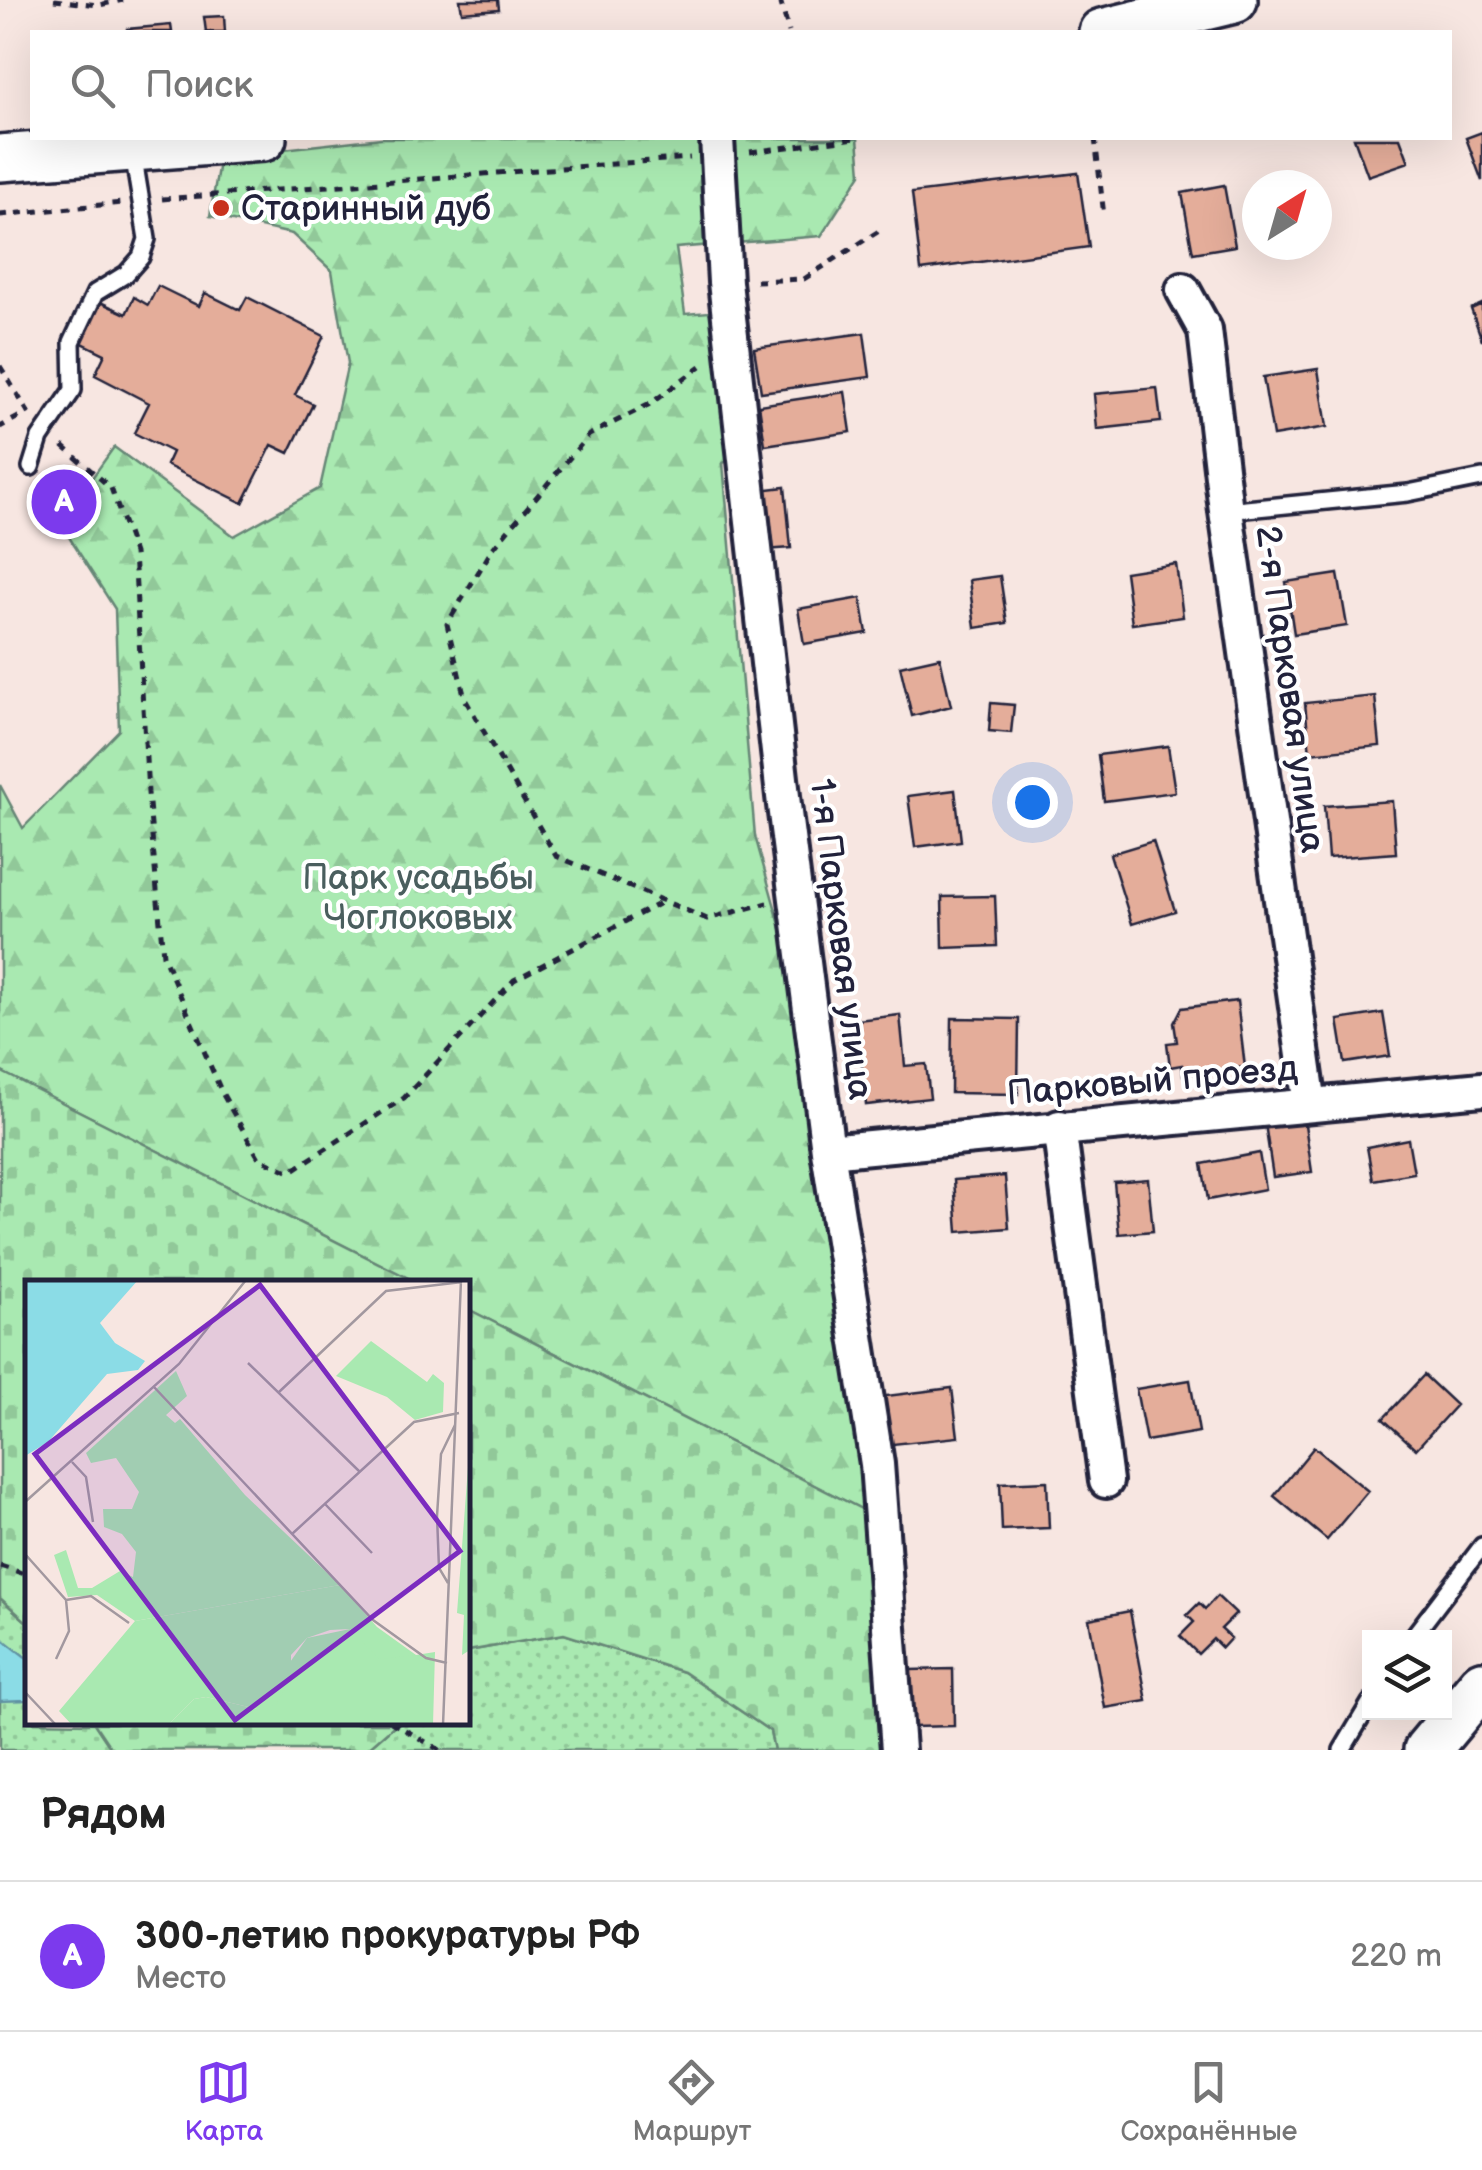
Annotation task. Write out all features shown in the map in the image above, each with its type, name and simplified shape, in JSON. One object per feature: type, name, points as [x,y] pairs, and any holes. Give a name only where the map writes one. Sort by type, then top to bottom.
[{"type":"main road","points":[[1110,30],[1234,0]]},
{"type":"main road","points":[[0,158],[237,140]]},
{"type":"main road","points":[[1427,1750],[1482,1684]]},
{"type":"street","name":"1-я Парковая улица","points":[[718,147],[725,282],[796,896],[828,1151],[877,1464],[898,1750]]},
{"type":"street","name":"2-я Парковая улица","points":[[1182,290],[1205,330],[1226,511],[1310,1106]]},
{"type":"street","name":"Парковый проезд","points":[[828,1151],[1482,1089]]},
{"type":"street","points":[[1059,1127],[1106,1481]]},
{"type":"lane","points":[[31,467],[46,431],[73,390],[72,342],[95,293],[126,274],[141,256],[147,238],[132,148]]},
{"type":"lane","points":[[1226,511],[1408,493],[1482,478]]},
{"type":"lane","points":[[1418,1630],[1482,1546]]},
{"type":"lane","points":[[1342,1750],[1362,1717]]},
{"type":"path","points":[[54,0],[98,5],[123,0]]},
{"type":"path","points":[[780,0],[788,30]]},
{"type":"path","points":[[0,215],[825,140]]},
{"type":"path","points":[[1096,140],[1104,216]]},
{"type":"path","points":[[725,282],[804,280],[882,229]]},
{"type":"path","points":[[732,344],[650,404],[589,435],[492,548],[447,624],[465,699],[556,856],[707,919],[796,896]]},
{"type":"path","points":[[0,366],[28,412],[0,428]]},
{"type":"path","points":[[46,431],[112,488],[134,554],[148,793],[163,955],[222,1093],[259,1158],[290,1172],[333,1146],[404,1098],[514,980],[664,901]]},
{"type":"path","points":[[0,1566],[25,1575]]},
{"type":"path","points":[[396,1725],[440,1750]]},
{"type":"green space","name":"Парк усадьбы Чоглоковых","points":[[363,140],[858,140],[861,174],[821,236],[676,248],[685,314],[722,311],[734,458],[723,463],[755,836],[787,950],[871,1514],[470,1310],[470,1280],[412,1280],[0,1071],[0,785],[23,828],[119,730],[115,609],[60,523],[114,447],[234,536],[320,488],[348,363],[332,271],[292,234],[210,216],[220,156]]},
{"type":"green space","points":[[0,1071],[412,1280],[25,1280],[25,1620],[0,1598]]},
{"type":"green space","points":[[470,1310],[871,1514],[884,1750],[774,1750],[770,1731],[683,1672],[564,1634],[470,1651]]},
{"type":"green space","points":[[0,1598],[25,1620],[25,1725],[95,1725],[112,1750],[0,1750]]},
{"type":"green space","points":[[564,1634],[683,1672],[770,1731],[774,1750],[366,1750],[395,1725],[470,1725],[470,1651]]},
{"type":"green space","points":[[95,1725],[395,1725],[366,1750],[112,1750]]},
{"type":"water","points":[[0,1637],[25,1656],[25,1700],[0,1701]]},
{"type":"building","points":[[460,0],[498,0],[499,9],[462,12]]},
{"type":"building","points":[[224,16],[225,30],[206,30],[204,17]]},
{"type":"building","points":[[171,25],[172,30],[127,30]]},
{"type":"building","points":[[1482,132],[1482,181],[1466,138]]},
{"type":"building","points":[[1355,140],[1401,140],[1409,162],[1368,176]]},
{"type":"building","points":[[1078,173],[1089,247],[921,270],[912,193]]},
{"type":"building","points":[[1224,185],[1235,246],[1193,253],[1182,193]]},
{"type":"building","points":[[158,286],[199,306],[205,293],[240,310],[247,297],[324,336],[295,395],[313,404],[289,453],[272,445],[243,503],[166,465],[172,452],[134,433],[149,403],[95,375],[105,354],[78,341],[98,301],[126,314],[134,297],[148,305]]},
{"type":"building","points":[[1482,304],[1482,340],[1471,309]]},
{"type":"building","points":[[864,333],[870,377],[761,392],[754,348]]},
{"type":"building","points":[[1318,369],[1327,427],[1273,436],[1263,377]]},
{"type":"building","points":[[1157,388],[1161,422],[1097,429],[1094,394]]},
{"type":"building","points":[[845,392],[851,432],[765,445],[759,405]]},
{"type":"building","points":[[785,487],[791,548],[765,550],[759,490]]},
{"type":"building","points":[[1176,564],[1183,617],[1132,624],[1125,572]]},
{"type":"building","points":[[1338,574],[1347,626],[1294,634],[1286,582]]},
{"type":"building","points":[[1000,576],[1007,623],[975,628],[969,580]]},
{"type":"building","points":[[861,598],[867,633],[804,644],[798,609]]},
{"type":"building","points":[[940,657],[951,706],[912,716],[900,666]]},
{"type":"building","points":[[1375,696],[1380,746],[1310,753],[1305,703]]},
{"type":"building","points":[[991,703],[1014,705],[1011,733],[989,731]]},
{"type":"building","points":[[1168,746],[1175,792],[1104,801],[1098,755]]},
{"type":"building","points":[[955,790],[961,841],[915,847],[908,796]]},
{"type":"building","points":[[1392,801],[1396,853],[1328,858],[1324,806]]},
{"type":"building","points":[[1153,841],[1175,911],[1132,924],[1110,854]]},
{"type":"building","points":[[995,896],[997,946],[943,948],[942,897]]},
{"type":"building","points":[[1237,1001],[1245,1067],[1183,1075],[1182,1065],[1170,1067],[1167,1043],[1177,1042],[1174,1023],[1182,1008]]},
{"type":"building","points":[[1383,1013],[1390,1056],[1345,1063],[1338,1020]]},
{"type":"building","points":[[900,1015],[905,1066],[926,1064],[930,1098],[866,1105],[857,1020]]},
{"type":"building","points":[[952,1018],[1019,1019],[1018,1094],[951,1093]]},
{"type":"building","points":[[1303,1111],[1312,1172],[1273,1177],[1264,1117]]},
{"type":"building","points":[[1408,1139],[1414,1173],[1373,1180],[1367,1147]]},
{"type":"building","points":[[1259,1153],[1265,1189],[1208,1200],[1202,1164]]},
{"type":"building","points":[[1005,1176],[1009,1228],[958,1232],[954,1180]]},
{"type":"building","points":[[1148,1179],[1153,1231],[1119,1234],[1114,1182]]},
{"type":"building","points":[[1424,1375],[1456,1405],[1416,1449],[1383,1419]]},
{"type":"building","points":[[1190,1380],[1199,1432],[1146,1441],[1136,1389]]},
{"type":"building","points":[[952,1388],[958,1437],[884,1445],[878,1397]]},
{"type":"building","points":[[1314,1447],[1368,1491],[1327,1540],[1274,1496]]},
{"type":"building","points":[[1047,1481],[1049,1528],[1002,1530],[1000,1483]]},
{"type":"building","points":[[1217,1596],[1236,1614],[1221,1629],[1231,1638],[1222,1648],[1213,1639],[1198,1654],[1180,1636],[1194,1622],[1187,1615],[1199,1603],[1205,1609]]},
{"type":"building","points":[[1130,1611],[1147,1701],[1105,1708],[1089,1619]]},
{"type":"building","points":[[953,1669],[954,1726],[912,1727],[909,1670]]},
{"type":"place","name":"Старинный дуб","points":[[221,208]]},
{"type":"place","name":"300-летию прокуратуры РФ","points":[[64,502]]}]
